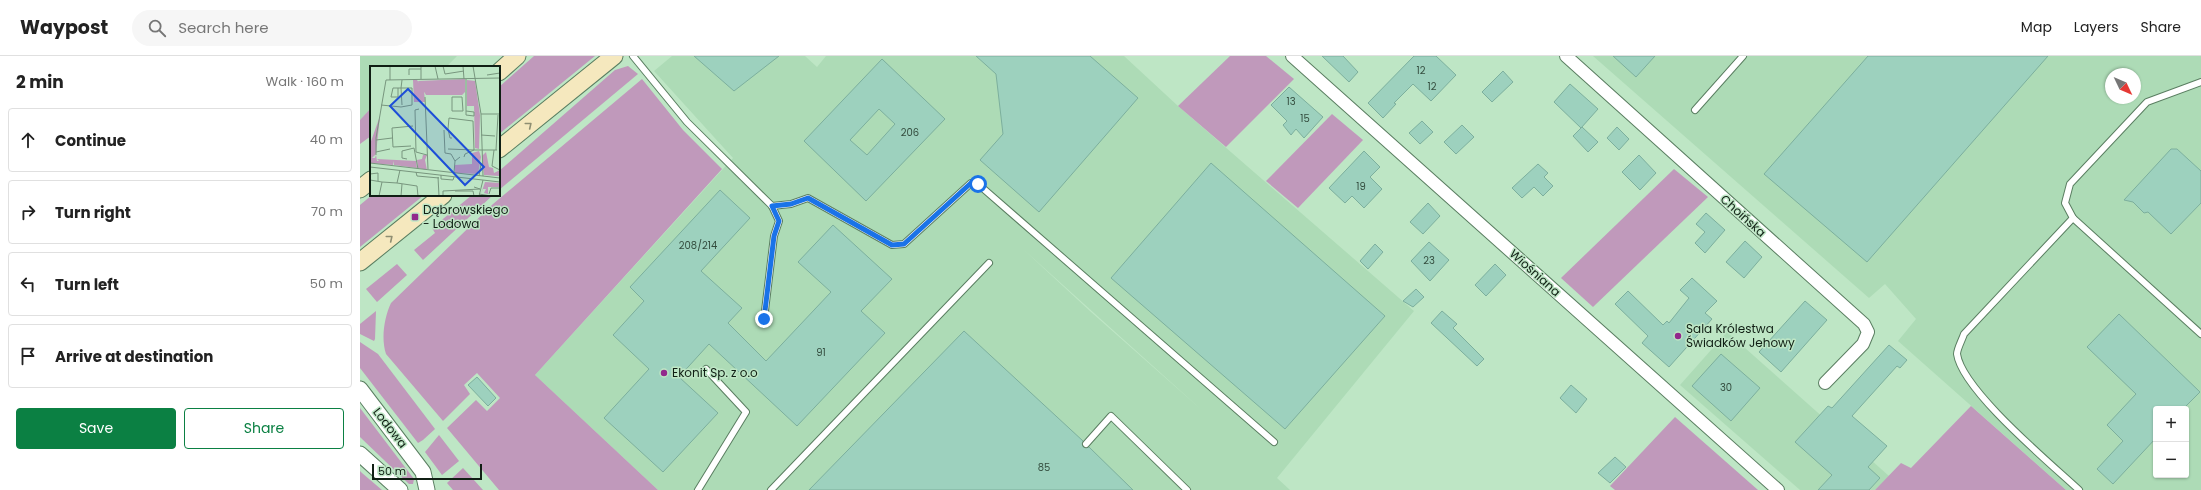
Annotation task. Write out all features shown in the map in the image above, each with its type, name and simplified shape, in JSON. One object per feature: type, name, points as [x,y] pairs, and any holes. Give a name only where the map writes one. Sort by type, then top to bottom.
[{"type":"main road","points":[[500,71],[517,56]]},
{"type":"main road","points":[[500,148],[614,56]]},
{"type":"main road","points":[[360,189],[370,181]]},
{"type":"main road","points":[[360,262],[442,196]]},
{"type":"street","name":"Wiośniana","points":[[1292,56],[1778,490]]},
{"type":"street","name":"Choińska","points":[[1566,56],[1864,324],[1868,332],[1862,344],[1825,384]]},
{"type":"street","name":"Lodowa","points":[[360,389],[423,472],[427,490]]},
{"type":"street","points":[[360,454],[400,490]]},
{"type":"lane","points":[[633,56],[687,122],[772,206],[779,221],[774,236],[764,319]]},
{"type":"lane","points":[[1695,110],[1743,56]]},
{"type":"lane","points":[[2201,82],[2147,102],[2070,184],[2065,203],[2073,218],[2201,334]]},
{"type":"lane","points":[[772,206],[791,204],[808,198],[892,245],[904,244],[971,183],[978,184],[1274,442]]},
{"type":"lane","points":[[2073,218],[1964,334],[1957,353],[1965,375],[1987,403],[2079,490]]},
{"type":"lane","points":[[771,490],[989,263]]},
{"type":"lane","points":[[698,490],[746,412],[706,369]]},
{"type":"lane","points":[[1086,444],[1111,416],[1187,490]]},
{"type":"shaded area","points":[[360,56],[457,56],[447,66],[370,66],[370,109],[360,120]]},
{"type":"shaded area","points":[[534,56],[595,56],[500,133],[500,86]]},
{"type":"shaded area","points":[[672,56],[805,56],[817,67],[826,56],[1124,56],[1178,106],[1414,311],[1277,478],[1290,490],[658,490],[535,375],[733,158],[654,71]],"holes":[[[1023,249],[1204,412],[1091,312]]]},
{"type":"shaded area","points":[[1230,56],[1266,56],[1294,79],[1226,147],[1178,106]]},
{"type":"shaded area","points":[[1593,56],[2201,56],[2201,490],[2066,490],[1898,341],[1916,319],[1885,284],[1869,298]]},
{"type":"shaded area","points":[[628,66],[638,74],[500,189],[500,170],[615,70]]},
{"type":"shaded area","points":[[642,79],[683,130],[722,169],[535,375],[658,490],[499,490],[447,428],[476,400],[487,411],[500,398],[477,373],[464,385],[470,394],[443,421],[386,354],[384,348],[385,322],[391,303],[493,204]]},
{"type":"shaded area","points":[[370,109],[370,137],[360,144],[360,120]]},
{"type":"shaded area","points":[[1332,114],[1363,140],[1298,208],[1266,181]]},
{"type":"shaded area","points":[[1674,169],[1708,197],[1593,307],[1561,278]]},
{"type":"shaded area","points":[[371,196],[423,196],[360,247],[360,205]]},
{"type":"shaded area","points":[[471,196],[492,196],[423,260],[414,250],[435,233],[432,228]]},
{"type":"shaded area","points":[[397,264],[407,275],[377,302],[366,289]]},
{"type":"shaded area","points":[[376,311],[374,341],[360,334],[360,324]]},
{"type":"shaded area","points":[[1727,332],[1889,476],[1875,490],[1800,490],[1680,385]]},
{"type":"shaded area","points":[[360,342],[378,354],[435,429],[423,440],[418,443],[360,368]]},
{"type":"shaded area","points":[[1971,406],[2066,490],[1875,490],[1901,463],[1911,468]]},
{"type":"shaded area","points":[[360,408],[414,479],[413,484],[409,484],[360,437]]},
{"type":"shaded area","points":[[1675,417],[1758,490],[1615,490],[1610,486]]},
{"type":"shaded area","points":[[439,435],[459,461],[442,475],[425,452]]},
{"type":"shaded area","points":[[463,468],[483,490],[453,490],[447,483]]},
{"type":"shaded area","points":[[360,471],[362,473],[382,490],[360,490]]},
{"type":"building","points":[[694,56],[779,56],[734,91]]},
{"type":"building","points":[[976,56],[1090,56],[1138,98],[1039,212],[980,160],[1003,134],[996,74]]},
{"type":"building","points":[[1322,56],[1343,56],[1358,72],[1349,82]]},
{"type":"building","points":[[1414,56],[1436,56],[1456,75],[1431,101],[1413,84],[1394,103],[1396,104],[1383,118],[1368,103]]},
{"type":"building","points":[[1613,56],[1655,56],[1636,77]]},
{"type":"building","points":[[1868,56],[2048,56],[1867,262],[1764,174]]},
{"type":"building","points":[[882,59],[945,119],[866,201],[804,141]],"holes":[[[879,109],[895,124],[867,155],[850,140]]]},
{"type":"building","points":[[1503,71],[1513,82],[1492,102],[1482,92]]},
{"type":"building","points":[[1570,84],[1598,109],[1581,128],[1554,102]]},
{"type":"building","points":[[1289,87],[1323,117],[1304,138],[1296,129],[1291,135],[1283,125],[1287,121],[1271,105]]},
{"type":"building","points":[[1422,121],[1433,132],[1420,144],[1409,133]]},
{"type":"building","points":[[1462,125],[1474,137],[1456,154],[1444,142]]},
{"type":"building","points":[[1582,127],[1598,142],[1588,152],[1573,136]]},
{"type":"building","points":[[1617,127],[1629,139],[1619,150],[1607,138]]},
{"type":"building","points":[[2171,149],[2177,149],[2201,171],[2201,203],[2171,234],[2148,212],[2144,213],[2133,202],[2124,200]]},
{"type":"building","points":[[1364,151],[1380,167],[1370,177],[1382,189],[1364,208],[1352,196],[1345,203],[1329,188]]},
{"type":"building","points":[[1639,155],[1656,173],[1640,190],[1622,172]]},
{"type":"building","points":[[1211,163],[1385,316],[1285,429],[1111,278]]},
{"type":"building","points":[[1538,164],[1548,173],[1544,177],[1553,186],[1543,196],[1534,187],[1522,198],[1512,188]]},
{"type":"building","points":[[720,190],[750,218],[701,271],[742,308],[728,323],[766,361],[831,292],[798,262],[833,225],[892,279],[861,311],[885,333],[797,426],[709,344],[679,377],[718,413],[663,472],[604,418],[649,369],[613,335],[644,301],[630,287]]},
{"type":"building","points":[[1428,203],[1440,216],[1423,234],[1410,222]]},
{"type":"building","points":[[1706,213],[1725,230],[1705,253],[1695,243],[1705,232],[1696,224]]},
{"type":"building","points":[[1745,241],[1762,257],[1744,278],[1726,262]]},
{"type":"building","points":[[1429,242],[1449,260],[1430,281],[1411,261]]},
{"type":"building","points":[[1375,244],[1383,252],[1368,269],[1360,261]]},
{"type":"building","points":[[1495,264],[1506,275],[1486,296],[1475,285]]},
{"type":"building","points":[[1692,278],[1717,301],[1705,313],[1712,319],[1669,367],[1642,343],[1648,336],[1615,304],[1628,291],[1663,325],[1667,321],[1669,323],[1689,298],[1680,290]]},
{"type":"building","points":[[1416,289],[1424,297],[1413,307],[1403,301]]},
{"type":"building","points":[[1805,301],[1827,320],[1781,372],[1759,352]]},
{"type":"building","points":[[1442,311],[1457,324],[1453,328],[1484,359],[1477,366],[1431,323]]},
{"type":"building","points":[[2119,314],[2200,392],[2186,406],[2153,406],[2153,441],[2113,484],[2097,469],[2123,441],[2107,425],[2136,394],[2087,347]]},
{"type":"building","points":[[964,331],[1083,441],[1083,447],[1089,447],[1133,490],[809,490]]},
{"type":"building","points":[[1889,345],[1907,360],[1900,368],[1897,366],[1852,416],[1887,446],[1868,467],[1880,478],[1869,490],[1818,490],[1832,475],[1795,442],[1828,406],[1832,408]]},
{"type":"building","points":[[1721,354],[1760,388],[1731,421],[1692,386]]},
{"type":"building","points":[[477,377],[496,398],[488,406],[468,385]]},
{"type":"building","points":[[1571,385],[1587,399],[1576,413],[1560,398]]},
{"type":"building","points":[[1615,457],[1626,467],[1610,483],[1598,473]]},
{"type":"place","name":"Dąbrowskiego - Lodowa","points":[[415,217]]},
{"type":"place","name":"Sala Królestwa Świadków Jehowy","points":[[1678,336]]},
{"type":"place","name":"Ekonit Sp. z o.o","points":[[664,373]]},
{"type":"route","points":[[764,319],[774,236],[779,221],[772,206],[791,204],[808,198],[892,245],[904,244],[971,183],[978,184]]}]
